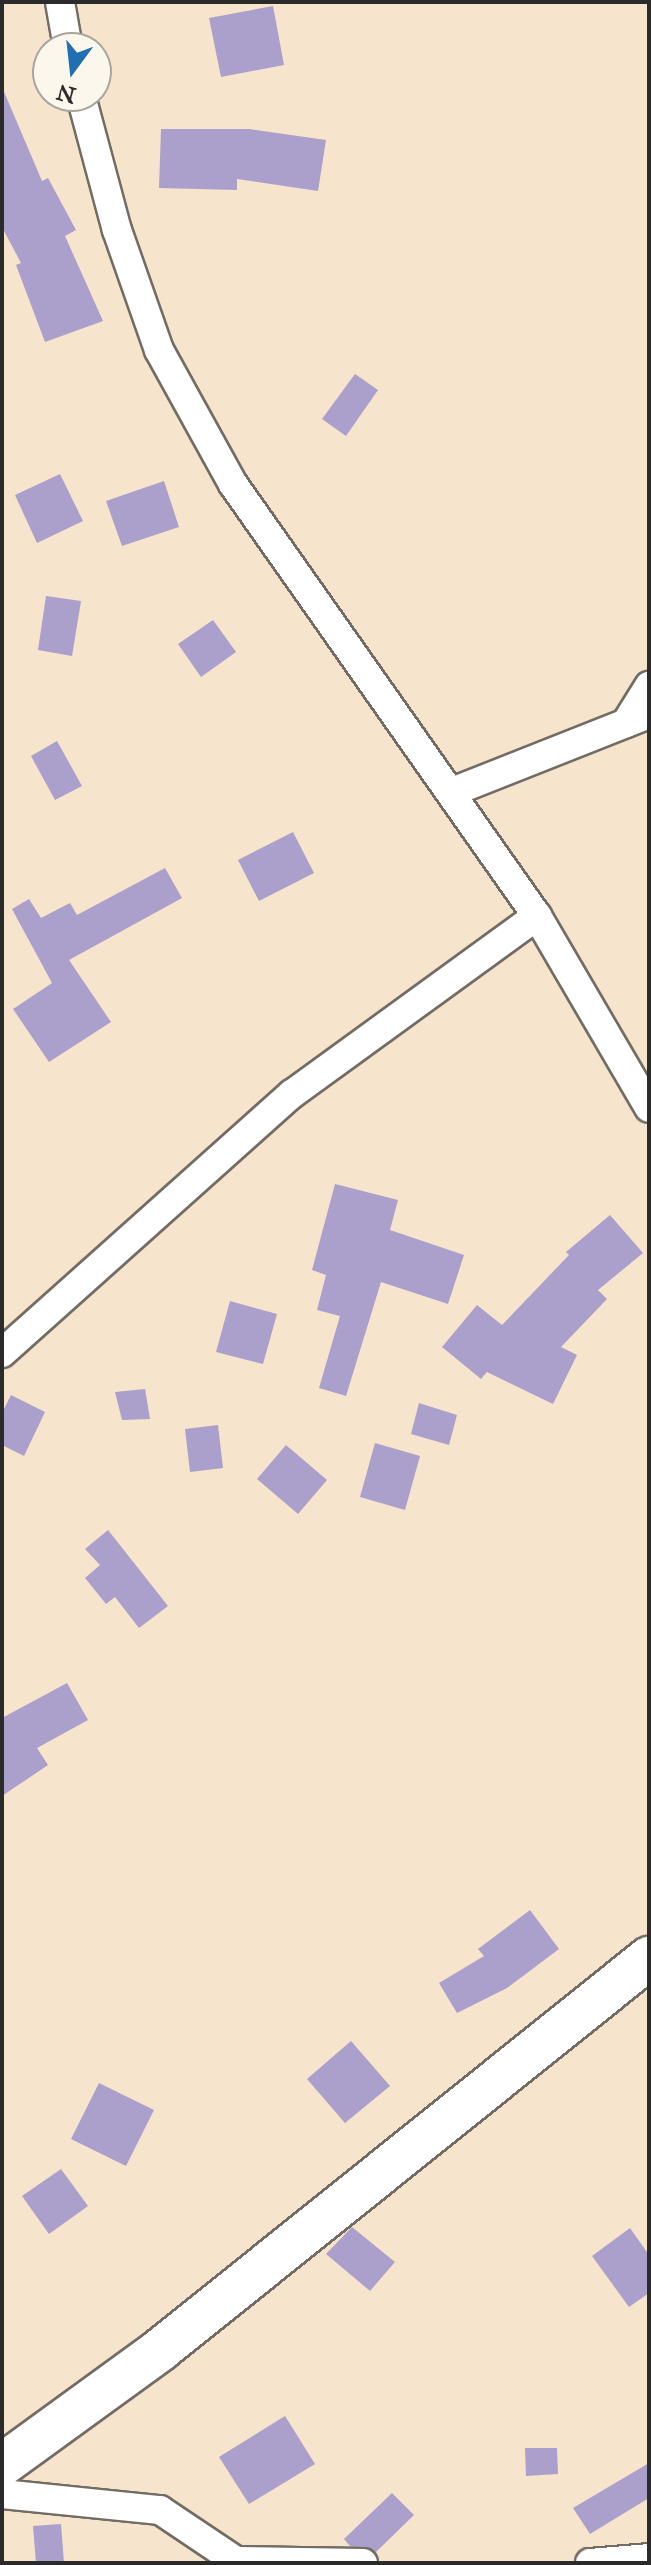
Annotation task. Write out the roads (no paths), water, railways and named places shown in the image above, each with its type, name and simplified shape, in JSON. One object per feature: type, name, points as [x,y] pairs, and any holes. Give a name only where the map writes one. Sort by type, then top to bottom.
[{"type":"main road","points":[[2,2465],[160,2350],[649,1958]]},
{"type":"street","points":[[60,2],[65,32]]},
{"type":"street","points":[[85,112],[117,230],[159,350],[233,484],[537,916],[649,1108]]},
{"type":"street","points":[[452,792],[637,718],[649,686]]},
{"type":"street","points":[[2,1353],[292,1094],[537,916]]},
{"type":"street","points":[[2,2494],[160,2510],[239,2562],[363,2563]]},
{"type":"street","points":[[590,2563],[649,2558]]}]
